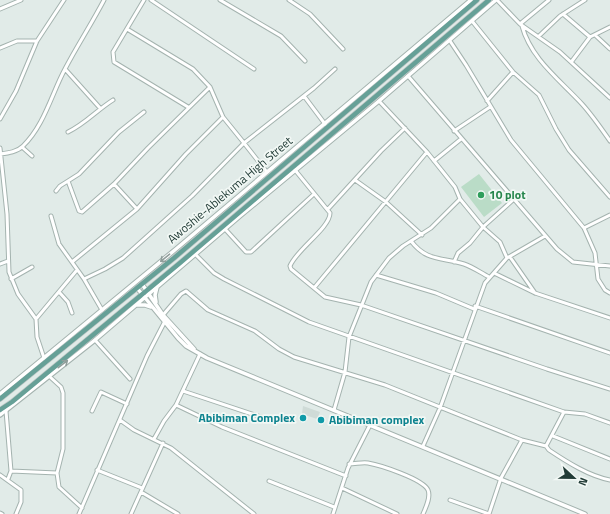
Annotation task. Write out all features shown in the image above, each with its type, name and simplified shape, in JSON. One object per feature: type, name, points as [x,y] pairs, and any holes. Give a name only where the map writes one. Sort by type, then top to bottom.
[{"type":"main road","name":"Awoshie-Ablekuma High Street","points":[[0,399],[79,331],[142,284],[202,230],[310,142],[440,29],[477,0]]},
{"type":"main road","name":"Awoshie-Ablekuma High Street","points":[[0,410],[30,389],[148,292],[490,0]]},
{"type":"main road","points":[[310,142],[314,150]]},
{"type":"street","points":[[0,9],[21,0]]},
{"type":"street","points":[[0,119],[16,91],[37,41],[64,0]]},
{"type":"street","points":[[1,154],[14,152],[22,147],[41,119],[65,68],[104,0]]},
{"type":"street","points":[[144,0],[113,52],[114,62],[188,107]]},
{"type":"street","points":[[152,0],[254,69]]},
{"type":"street","points":[[220,0],[281,36],[305,60]]},
{"type":"street","points":[[289,0],[310,14],[343,49]]},
{"type":"street","name":"Awoshie-Ablekuma High Street","points":[[0,394],[202,230],[266,171],[440,29],[470,0]]},
{"type":"street","points":[[496,0],[521,25],[539,36],[572,61],[610,98]]},
{"type":"street","name":"Awoshie-Ablekuma High Street","points":[[148,292],[157,287],[196,255],[238,215],[379,101],[496,0]]},
{"type":"street","points":[[521,25],[549,0]]},
{"type":"street","points":[[539,36],[563,14],[586,0]]},
{"type":"street","points":[[563,14],[590,36]]},
{"type":"street","points":[[472,21],[513,72],[539,95],[556,129],[569,150],[610,197]]},
{"type":"street","points":[[521,25],[525,36],[542,64],[583,105],[610,141]]},
{"type":"street","points":[[572,61],[590,36],[610,27]]},
{"type":"street","points":[[127,29],[190,67],[210,87],[224,118],[266,171]]},
{"type":"street","points":[[595,35],[610,49]]},
{"type":"street","points":[[0,48],[12,42],[37,41]]},
{"type":"street","points":[[450,41],[466,64],[490,107],[511,140],[584,228],[595,253],[596,265],[601,284],[610,293]]},
{"type":"street","points":[[65,68],[100,108]]},
{"type":"street","points":[[84,279],[123,258],[192,196],[244,143],[304,96],[335,69]]},
{"type":"street","points":[[487,101],[495,90],[513,72]]},
{"type":"street","points":[[408,76],[513,200],[545,236],[570,260],[610,266]]},
{"type":"street","points":[[68,181],[71,193],[80,212],[101,197],[188,107],[210,87]]},
{"type":"street","points":[[304,96],[325,124]]},
{"type":"street","points":[[68,132],[82,124],[100,108],[113,100]]},
{"type":"street","points":[[379,101],[427,152],[455,187],[460,199],[483,227],[497,239],[535,293]]},
{"type":"street","points":[[454,131],[490,107]]},
{"type":"street","points":[[56,191],[60,186],[88,164],[119,132],[144,112]]},
{"type":"street","points":[[72,262],[138,209],[186,154],[224,118]]},
{"type":"street","points":[[328,210],[405,128]]},
{"type":"street","points":[[434,161],[461,139]]},
{"type":"street","points":[[22,147],[32,156]]},
{"type":"street","points":[[0,148],[5,186],[8,262],[11,279],[18,294],[36,319],[37,337],[44,358]]},
{"type":"street","points":[[314,288],[427,152]]},
{"type":"street","points":[[295,170],[328,210],[330,217],[290,266],[291,269],[328,299],[361,305],[610,389]]},
{"type":"street","points":[[355,180],[386,202],[422,235]]},
{"type":"street","points":[[114,184],[138,209]]},
{"type":"street","points":[[0,186],[5,186]]},
{"type":"street","points":[[225,229],[246,252],[251,252],[314,194]]},
{"type":"street","points":[[334,410],[344,372],[349,337],[361,305],[376,275],[389,258],[411,241],[422,235],[460,199]]},
{"type":"street","points":[[454,262],[458,253],[470,243],[483,227],[513,200]]},
{"type":"street","points":[[584,228],[610,215]]},
{"type":"street","points":[[51,216],[59,244],[84,279],[102,310]]},
{"type":"street","points":[[423,446],[440,408],[482,289],[489,277],[509,257],[545,236]]},
{"type":"street","points":[[411,241],[418,250],[424,254],[438,260],[465,264],[489,277]]},
{"type":"street","points":[[196,255],[214,273],[300,318],[452,374],[564,412],[585,414],[610,423]]},
{"type":"street","points":[[0,264],[8,262]]},
{"type":"street","points":[[11,279],[32,267]]},
{"type":"street","points":[[36,319],[77,270]]},
{"type":"street","points":[[494,273],[535,293],[610,318]]},
{"type":"street","points":[[376,275],[436,293],[610,353]]},
{"type":"street","points":[[142,284],[163,315],[200,354],[585,514]]},
{"type":"street","points":[[156,305],[155,296],[157,287]]},
{"type":"street","points":[[137,288],[164,323],[178,338],[186,346],[195,350]]},
{"type":"street","points":[[163,315],[181,294],[186,291],[208,310],[255,331],[286,353],[385,385],[522,440],[546,446],[549,450],[578,466],[604,479],[610,480]]},
{"type":"street","points":[[59,292],[68,302],[72,314]]},
{"type":"street","name":"Awoshie-Ablekuma High Street","points":[[0,415],[30,389],[95,340],[106,326],[135,305],[143,296]]},
{"type":"street","points":[[135,305],[145,305],[152,308]]},
{"type":"street","points":[[79,514],[147,356],[164,323]]},
{"type":"street","points":[[178,338],[181,334]]},
{"type":"street","points":[[95,340],[130,378]]},
{"type":"street","points":[[154,439],[176,405],[200,354]]},
{"type":"street","points":[[49,376],[61,387],[63,393],[63,449],[57,473],[59,487],[82,508]]},
{"type":"street","points":[[183,391],[276,422]]},
{"type":"street","points":[[92,411],[101,392],[127,404]]},
{"type":"street","points":[[176,405],[222,427],[346,476]]},
{"type":"street","points":[[6,411],[11,472],[8,479]]},
{"type":"street","points":[[546,446],[553,436],[564,412]]},
{"type":"street","points":[[120,420],[134,430],[163,443],[254,514]]},
{"type":"street","points":[[333,514],[334,507],[350,464],[370,425]]},
{"type":"street","points":[[553,436],[610,459]]},
{"type":"street","points":[[450,500],[489,514],[501,478],[522,440]]},
{"type":"street","points":[[130,514],[163,443]]},
{"type":"street","points":[[350,464],[372,464],[421,483],[428,490],[429,494],[424,514]]},
{"type":"street","points":[[97,470],[142,490],[178,514]]},
{"type":"street","points":[[11,472],[57,473]]},
{"type":"street","points":[[0,475],[8,479],[19,488],[22,493],[21,502],[16,514]]},
{"type":"street","points":[[269,481],[334,507]]},
{"type":"street","points":[[342,488],[396,514]]},
{"type":"shaded area","points":[[303,406],[320,412],[317,419],[302,414]]},
{"type":"green space","name":"10 plot","points":[[479,174],[502,203],[484,217],[461,187]]},
{"type":"place","name":"10 plot","points":[[481,195]]},
{"type":"place","name":"Abibiman Complex","points":[[303,418]]},
{"type":"place","name":"Abibiman complex","points":[[321,420]]}]
